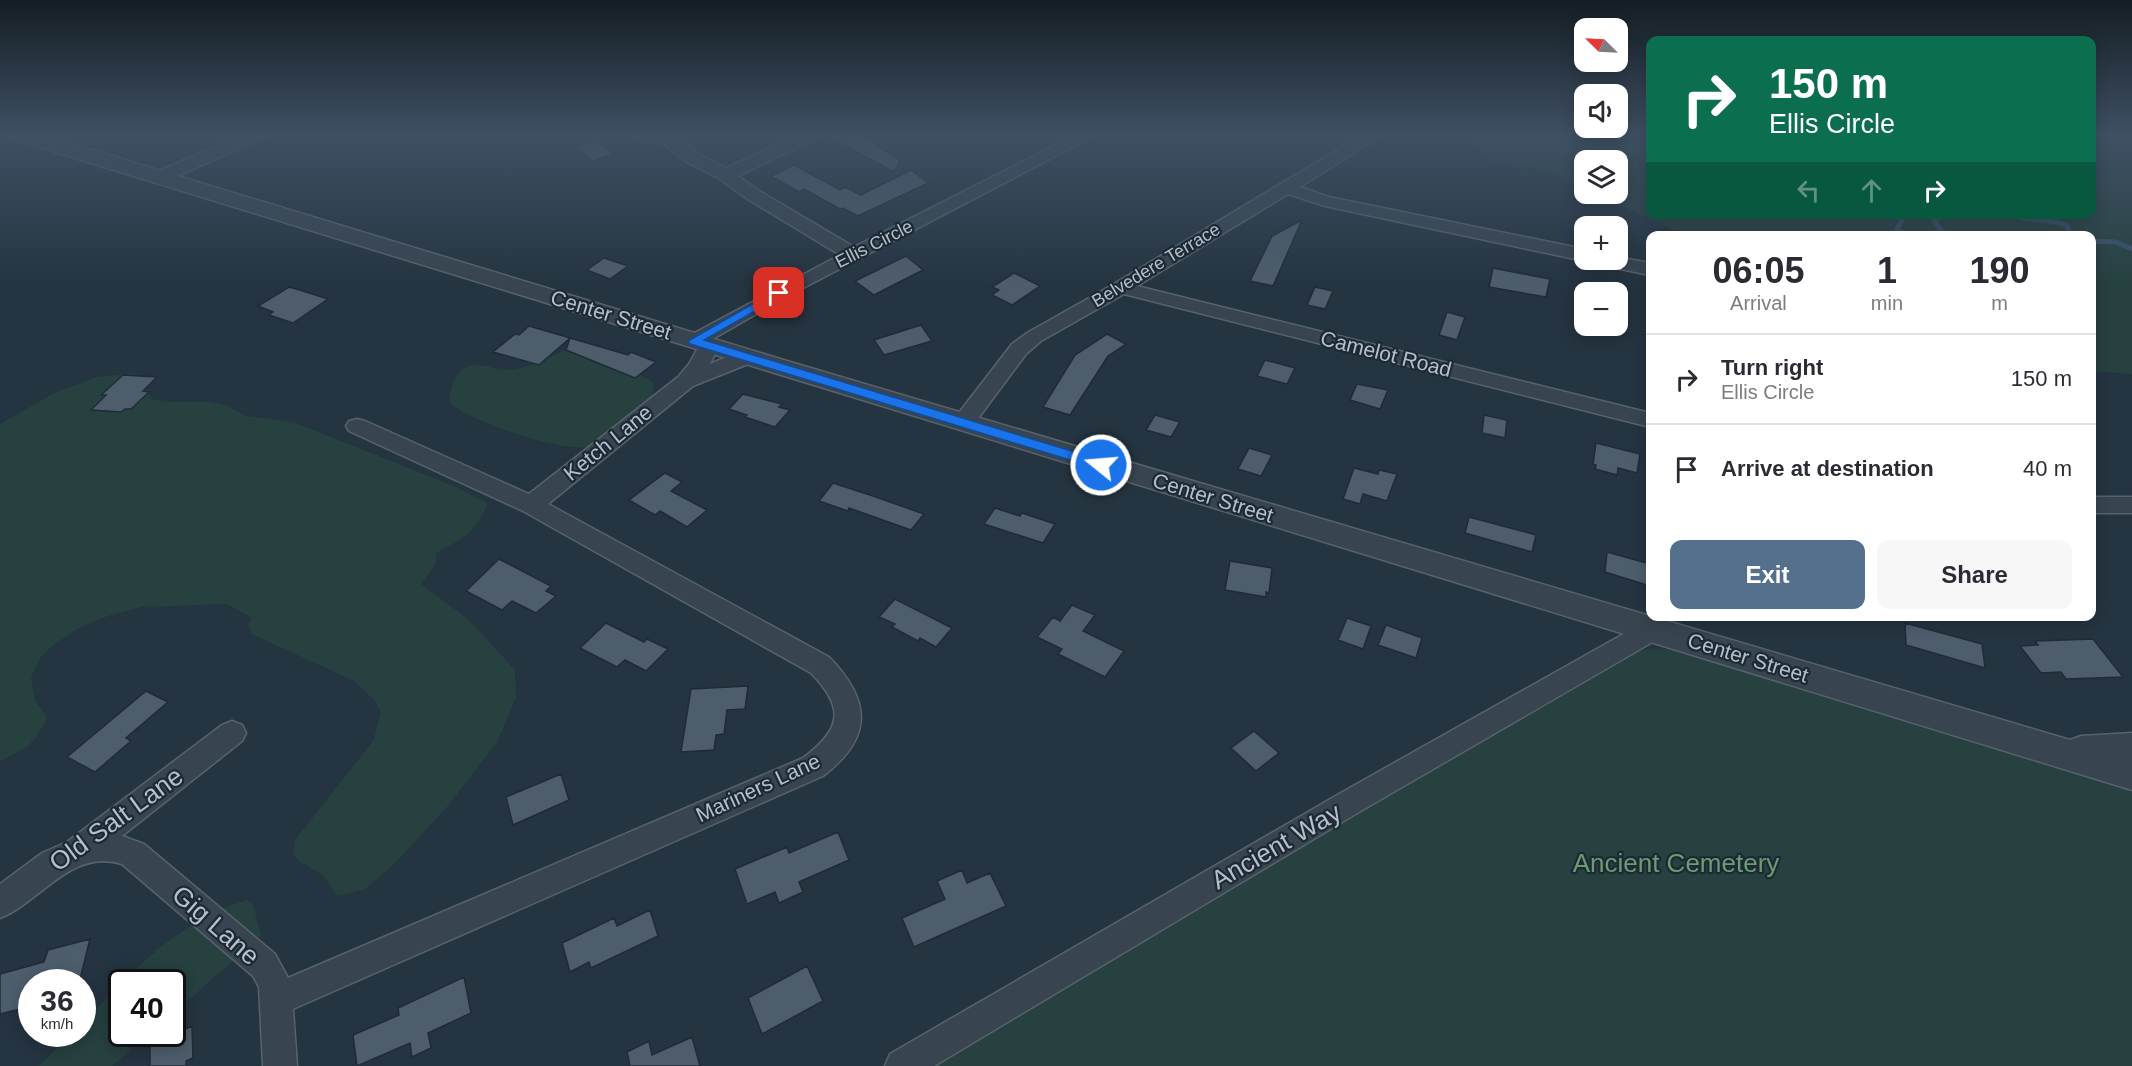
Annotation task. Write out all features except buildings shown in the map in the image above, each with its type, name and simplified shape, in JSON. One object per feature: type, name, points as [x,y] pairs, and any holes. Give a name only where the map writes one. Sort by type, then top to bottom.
[{"type":"street","name":"Center Street","points":[[180,185],[963,423],[2132,774]]},
{"type":"street","points":[[739,185],[852,254]]},
{"type":"street","name":"Ellis Circle","points":[[702,343],[770,297],[989,185]]},
{"type":"street","name":"Belvedere Terrace","points":[[963,423],[1019,349],[1034,337],[1121,288],[1291,185]]},
{"type":"street","points":[[1286,188],[1325,201],[1574,253]]},
{"type":"street","points":[[1628,265],[1646,268]]},
{"type":"street","name":"Camelot Road","points":[[1121,288],[1646,419]]},
{"type":"street","name":"Ketch Lane","points":[[531,505],[685,382],[698,367],[702,343]]},
{"type":"street","name":"Ketch Lane","points":[[685,382],[746,357]]},
{"type":"street","name":"Mariners Lane","points":[[276,999],[806,771],[823,760],[843,738],[850,713],[848,703],[833,677],[820,665],[531,505],[476,478],[357,426]]},
{"type":"street","points":[[2096,502],[2132,505]]},
{"type":"street","name":"Ancient Way","points":[[902,1066],[1349,804],[1652,630]]},
{"type":"street","name":"Old Salt Lane","points":[[0,903],[53,863],[78,852],[232,733]]},
{"type":"street","points":[[2065,753],[2132,748]]},
{"type":"street","name":"Gig Lane","points":[[78,852],[102,846],[119,847],[133,854],[264,965],[271,976],[276,999],[280,1066]]},
{"type":"green space","points":[[1628,185],[1646,185],[1646,217],[1617,204],[1628,204]]},
{"type":"green space","points":[[2096,185],[2132,185],[2132,374],[2096,371],[2096,231],[1676,231],[1650,219],[2096,219]]},
{"type":"green space","points":[[567,350],[632,370],[654,383],[652,398],[600,442],[581,447],[542,442],[520,435],[479,420],[450,404],[452,384],[460,372],[471,365],[509,370],[528,366]]},
{"type":"green space","points":[[133,373],[146,378],[146,388],[152,399],[167,402],[211,402],[228,406],[246,416],[296,423],[454,486],[487,503],[479,521],[468,534],[436,553],[436,564],[421,584],[468,619],[515,670],[516,698],[497,742],[447,807],[398,860],[366,889],[337,896],[323,875],[299,861],[293,853],[295,840],[373,741],[381,712],[374,700],[354,681],[252,634],[248,625],[252,618],[227,604],[141,607],[108,616],[77,629],[52,646],[41,657],[31,677],[35,700],[47,717],[29,745],[0,761],[0,424],[56,392],[97,377]]},
{"type":"green space","name":"Ancient Cemetery","points":[[1667,649],[2132,788],[2132,1066],[920,1066],[1640,650]]},
{"type":"green space","points":[[247,900],[253,904],[261,936],[186,1002],[186,969],[136,969],[180,933],[229,906]]},
{"type":"green space","points":[[108,997],[108,1047],[134,1047],[112,1066],[39,1066],[59,1047],[96,1047],[96,1009]]},
{"type":"waterway","points":[[1900,231],[1897,229],[1901,219]]},
{"type":"waterway","points":[[1936,219],[1934,220],[1941,231]]},
{"type":"waterway","points":[[2030,219],[2067,225],[2069,231]]},
{"type":"waterway","points":[[2096,241],[2116,242],[2132,249]]},
{"type":"route","points":[[779,293],[694,341],[1101,465]]}]
